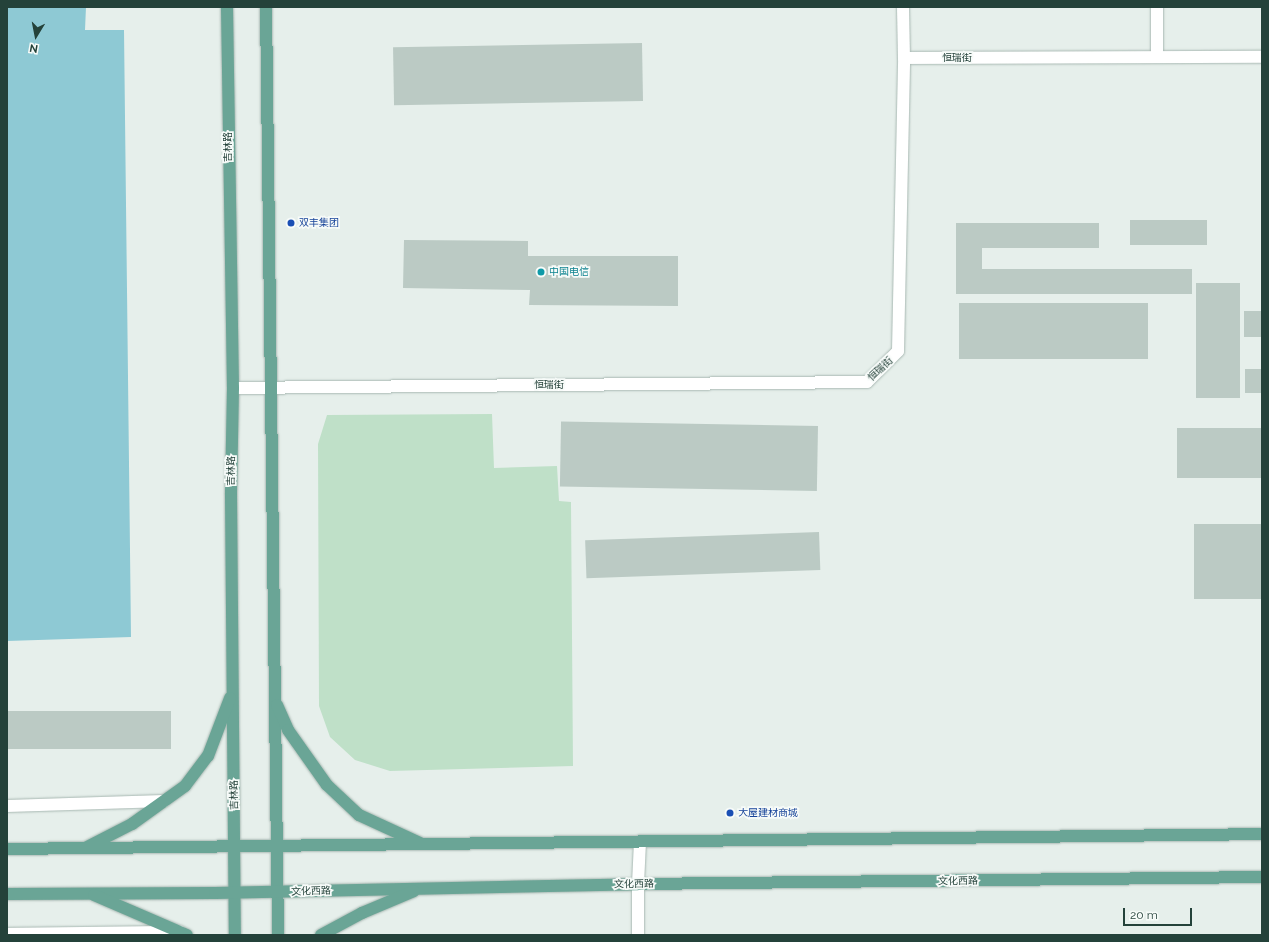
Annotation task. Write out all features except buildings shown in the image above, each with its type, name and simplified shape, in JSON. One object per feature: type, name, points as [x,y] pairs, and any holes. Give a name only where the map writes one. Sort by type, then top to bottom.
[{"type":"main road","name":"吉林路","points":[[227,7],[232,388],[232,691],[235,935]]},
{"type":"main road","points":[[266,7],[278,935]]},
{"type":"main road","points":[[83,849],[132,824],[184,786],[208,756],[232,691]]},
{"type":"main road","points":[[275,700],[288,730],[327,785],[359,815],[423,844]]},
{"type":"main road","points":[[7,849],[1262,834]]},
{"type":"main road","name":"文化西路","points":[[7,894],[89,892],[235,893],[638,884],[1262,877]]},
{"type":"main road","points":[[322,935],[362,913],[420,888]]},
{"type":"main road","points":[[89,892],[183,933]]},
{"type":"street","points":[[903,7],[904,58]]},
{"type":"street","points":[[1157,7],[1157,57]]},
{"type":"street","name":"恒瑞街","points":[[232,388],[271,386],[867,382],[898,351],[904,58],[1262,57]]},
{"type":"street","points":[[7,806],[164,801]]},
{"type":"street","points":[[638,935],[640,842]]},
{"type":"street","points":[[7,934],[183,933]]},
{"type":"green space","points":[[492,414],[494,468],[557,466],[559,501],[571,502],[573,766],[390,771],[355,760],[330,737],[319,706],[318,444],[327,415]]},
{"type":"water","points":[[7,7],[86,7],[85,30],[124,30],[131,637],[7,641]]},
{"type":"place","name":"双丰集团","points":[[291,223]]},
{"type":"place","name":"中国电信","points":[[541,272]]},
{"type":"place","name":"大屋建材商城","points":[[730,813]]}]
